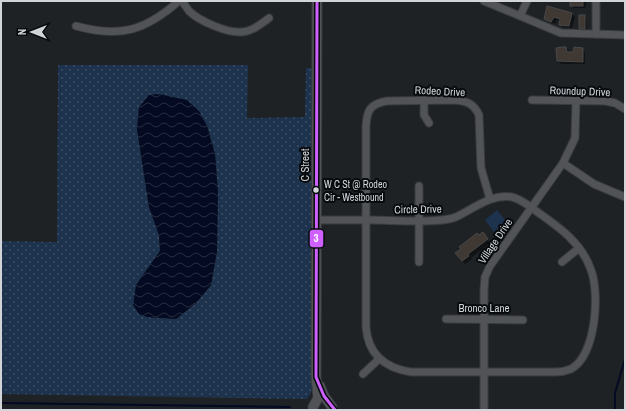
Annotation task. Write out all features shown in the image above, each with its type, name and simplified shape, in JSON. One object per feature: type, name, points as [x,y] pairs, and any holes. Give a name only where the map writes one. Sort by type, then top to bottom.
[{"type":"street","points":[[76,26],[96,31],[119,32],[145,26],[181,1],[190,11],[207,24],[230,30],[241,32],[256,27],[269,18]]},
{"type":"street","name":"C Street","points":[[311,409],[318,398],[316,377],[317,1]]},
{"type":"street","points":[[484,1],[560,33],[625,35]]},
{"type":"street","points":[[520,16],[527,1]]},
{"type":"street","points":[[596,1],[596,34]]},
{"type":"street","points":[[424,100],[424,115],[429,123]]},
{"type":"street","name":"Rodeo Drive","points":[[379,359],[366,333],[366,126],[368,113],[372,106],[380,102],[387,101],[424,100],[464,101],[471,104],[476,108],[479,115],[480,168],[490,199]]},
{"type":"street","name":"Roundup Drive","points":[[532,100],[605,101],[615,103],[625,109]]},
{"type":"street","name":"Village Drive","points":[[484,410],[485,277],[490,266],[563,163],[574,138],[576,100]]},
{"type":"street","points":[[563,163],[594,184],[625,197]]},
{"type":"street","points":[[419,186],[419,262]]},
{"type":"street","points":[[363,374],[379,359],[388,366],[411,372],[563,372],[571,369],[582,358],[590,341],[595,314],[592,271],[585,256],[571,238],[556,225],[520,200],[512,197],[490,199]]},
{"type":"street","name":"Circle Drive","points":[[317,220],[447,220],[490,199]]},
{"type":"street","points":[[562,262],[579,248]]},
{"type":"street","name":"Bronco Lane","points":[[446,319],[523,320]]},
{"type":"street","name":"C Street","points":[[316,377],[324,396],[334,409]]},
{"type":"street","points":[[311,409],[320,404],[324,404],[334,409]]},
{"type":"shaded area","points":[[58,65],[248,65],[247,118],[305,117],[306,68],[313,68],[313,386],[307,399],[1,394],[1,241],[57,242]],"holes":[[[149,95],[207,126],[215,154],[218,193],[217,251],[211,285],[196,303],[176,319],[147,317],[136,285],[160,251],[159,235],[149,207],[137,129],[139,108]]]},
{"type":"shaded area","points":[[497,210],[507,222],[494,232],[485,220]]},
{"type":"water","points":[[159,94],[187,100],[199,111],[207,126],[215,154],[218,193],[217,251],[211,285],[196,303],[176,319],[147,317],[139,314],[133,305],[136,285],[160,251],[159,235],[149,207],[137,129],[139,107],[149,95]]},
{"type":"building","points":[[570,1],[583,1],[583,6],[570,6]]},
{"type":"building","points":[[547,6],[572,13],[569,26],[559,25],[560,19],[554,17],[551,22],[544,19]]},
{"type":"building","points":[[579,15],[585,15],[585,29],[579,29]]},
{"type":"building","points":[[566,47],[567,52],[573,52],[574,47],[583,48],[583,62],[557,61],[556,48]]},
{"type":"building","points":[[483,232],[488,239],[468,254],[469,256],[462,261],[455,253],[461,249],[459,247],[477,233],[479,235]]},
{"type":"waterway","points":[[615,410],[615,393],[625,359]]},
{"type":"waterway","points":[[1,403],[290,407]]},
{"type":"transit line","name":"3","points":[[317,1],[316,377],[324,396],[335,410]]},
{"type":"place","name":"W C St @ Rodeo Cir - Westbound","points":[[316,190]]}]
